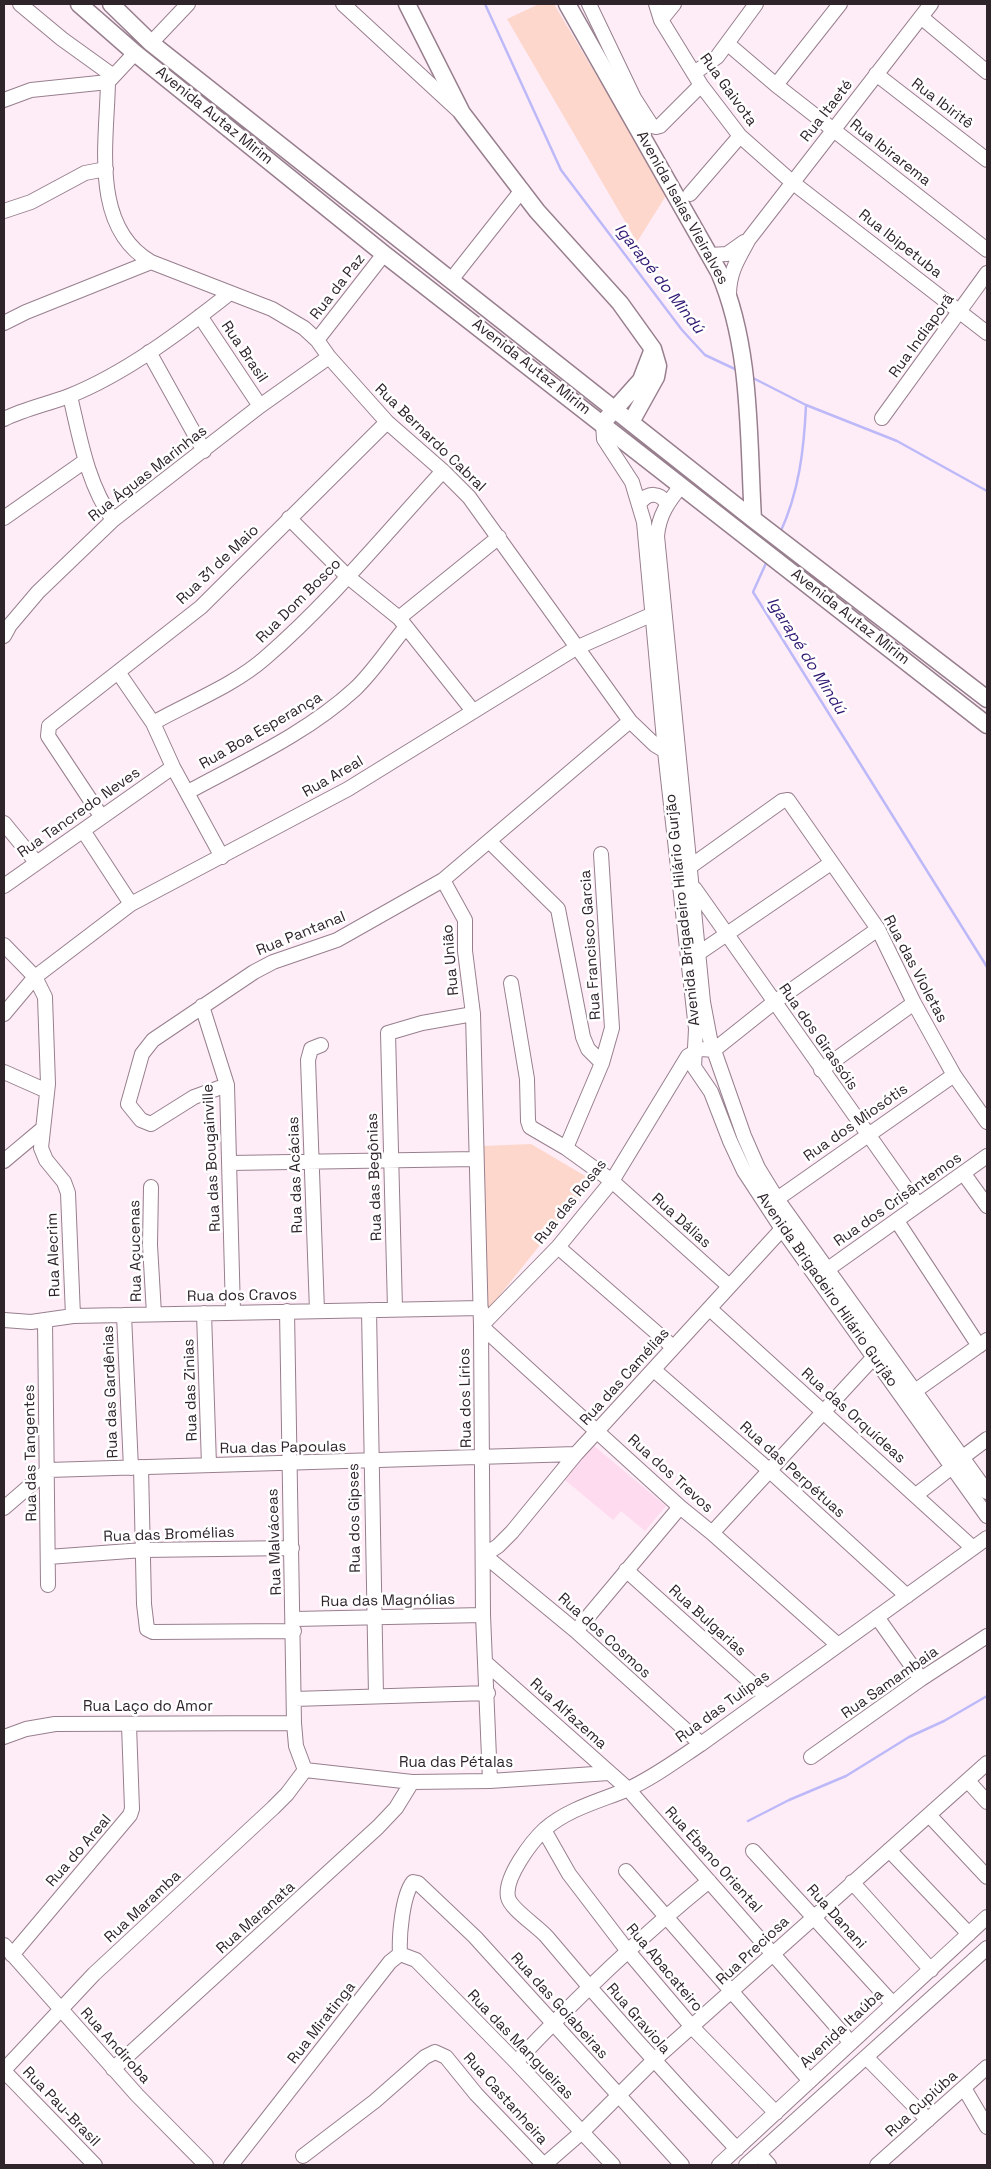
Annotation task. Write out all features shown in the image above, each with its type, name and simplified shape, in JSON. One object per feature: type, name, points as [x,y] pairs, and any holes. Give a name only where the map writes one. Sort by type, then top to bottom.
[{"type":"main road","name":"Avenida Autaz Mirim","points":[[79,4],[134,53],[384,254],[987,725]]},
{"type":"main road","name":"Avenida Autaz Mirim","points":[[111,4],[151,43],[753,519],[987,699]]},
{"type":"main road","points":[[407,4],[462,113],[522,190],[638,327],[653,349],[658,366],[656,378],[631,422]]},
{"type":"main road","name":"Avenida Isaías Vieiralves","points":[[567,4],[628,101],[710,255],[729,296],[741,344],[753,519]]},
{"type":"main road","points":[[603,424],[641,380],[653,349]]},
{"type":"street","points":[[20,4],[110,79]]},
{"type":"street","points":[[151,43],[188,4]]},
{"type":"street","points":[[343,4],[462,113]]},
{"type":"street","points":[[589,4],[628,101],[652,126],[656,128],[660,126],[701,85]]},
{"type":"street","name":"Rua Gaivota","points":[[656,4],[661,20],[701,85],[740,136],[792,182]]},
{"type":"street","points":[[661,20],[674,4]]},
{"type":"street","points":[[694,72],[717,56],[728,44],[756,4]]},
{"type":"street","points":[[776,85],[840,4]]},
{"type":"street","name":"Rua Itaeté","points":[[729,296],[729,280],[732,266],[749,239],[931,4]]},
{"type":"street","points":[[921,17],[987,72]]},
{"type":"street","name":"Rua Ibirarema","points":[[728,44],[776,85],[987,250]]},
{"type":"street","points":[[4,100],[31,90],[110,79],[134,53]]},
{"type":"street","name":"Rua Ibiritê","points":[[876,74],[987,160]]},
{"type":"street","name":"Rua Bernardo Cabral","points":[[110,79],[106,168],[108,193],[116,225],[132,249],[151,262],[290,318],[317,340],[329,357],[387,422],[443,471],[469,497],[499,536],[576,648],[630,721],[655,745],[666,751]]},
{"type":"street","points":[[690,194],[740,136]]},
{"type":"street","points":[[4,211],[30,202],[85,173],[106,168]]},
{"type":"street","name":"Rua Ibipetuba","points":[[792,182],[987,333]]},
{"type":"street","points":[[451,280],[522,190]]},
{"type":"street","name":"Rua Itaeté","points":[[710,255],[727,254],[749,239]]},
{"type":"street","name":"Rua da Paz","points":[[317,340],[384,254]]},
{"type":"street","points":[[4,323],[26,312],[151,262]]},
{"type":"street","name":"Rua Indiaporã","points":[[882,418],[987,272]]},
{"type":"street","points":[[4,417],[70,396],[148,352],[230,293]]},
{"type":"street","name":"Rua Brasil","points":[[200,316],[260,406]]},
{"type":"street","points":[[148,352],[204,451]]},
{"type":"street","name":"Rua Águas Marinhas","points":[[6,629],[64,566],[113,520],[260,406],[329,357]]},
{"type":"street","points":[[70,396],[85,461],[100,498],[113,520]]},
{"type":"street","name":"Rua 31 de Maio","points":[[101,816],[48,736],[49,726],[58,716],[118,672],[201,606],[387,422]]},
{"type":"street","name":"Avenida Brigadeiro Hilário Gurjão","points":[[603,424],[604,439],[632,482],[640,503],[648,554],[666,751],[696,1029],[694,1067],[711,1092],[744,1171],[787,1225],[828,1269],[987,1492]]},
{"type":"street","points":[[4,518],[85,461]]},
{"type":"street","name":"Rua Dom Bosco","points":[[153,723],[224,685],[265,658],[347,576],[443,471]]},
{"type":"street","name":"Avenida Brigadeiro Hilário Gurjão","points":[[681,486],[667,504],[658,523],[658,545],[703,1002],[718,1064],[744,1136],[758,1168],[777,1199],[787,1225],[873,1358],[987,1516]]},
{"type":"street","points":[[640,503],[645,497],[656,495],[667,504]]},
{"type":"street","points":[[289,518],[347,576],[402,623],[473,711]]},
{"type":"street","name":"Rua Boa Esperança","points":[[188,792],[313,722],[334,707],[373,668],[402,623],[499,536]]},
{"type":"street","name":"Rua Areal","points":[[4,1014],[35,977],[132,904],[348,788],[576,648],[653,614]]},
{"type":"street","points":[[118,672],[153,723],[173,767],[222,857]]},
{"type":"street","name":"Rua Pantanal","points":[[227,1085],[194,1097],[151,1124],[141,1120],[129,1107],[128,1098],[146,1048],[153,1040],[254,972],[273,962],[337,940],[443,880],[630,721]]},
{"type":"street","name":"Rua Tancredo Neves","points":[[4,886],[36,862],[84,832],[101,816],[173,767]]},
{"type":"street","name":"Rua das Violetas","points":[[691,866],[771,808],[785,800],[790,802],[878,929],[914,1003],[954,1075],[987,1122]]},
{"type":"street","points":[[4,823],[36,862]]},
{"type":"street","points":[[84,832],[132,904]]},
{"type":"street","points":[[490,841],[558,909],[563,924],[584,1037],[588,1049],[602,1063]]},
{"type":"street","name":"Rua Francisco Garcia","points":[[566,1148],[611,1040],[613,1017],[601,854]]},
{"type":"street","points":[[699,953],[831,863]]},
{"type":"street","name":"Rua União","points":[[443,880],[465,920],[466,964],[473,1014]]},
{"type":"street","name":"Rua dos Girassóis","points":[[693,887],[918,1205]]},
{"type":"street","points":[[694,1053],[705,1048],[714,1050],[774,1003],[878,929]]},
{"type":"street","points":[[4,945],[35,977],[45,997],[48,1034],[47,1091],[41,1130],[4,1161]]},
{"type":"street","name":"Rua Dálias","points":[[511,983],[527,1078],[528,1121],[536,1132],[566,1148],[612,1181],[730,1286]]},
{"type":"street","points":[[821,1070],[914,1003]]},
{"type":"street","name":"Rua das Bougainville","points":[[202,1006],[227,1085],[233,1312]]},
{"type":"street","name":"Rua das Begônias","points":[[395,1309],[388,1033],[422,1023],[473,1014]]},
{"type":"street","name":"Rua dos Lírios","points":[[473,1014],[475,1159],[481,1308],[483,1615],[488,1694],[490,1781]]},
{"type":"street","name":"Rua das Acácias","points":[[317,1311],[308,1060],[311,1049],[321,1045]]},
{"type":"street","name":"Rua das Rosas","points":[[481,1326],[558,1247],[612,1181],[671,1086],[672,1079],[688,1056],[694,1053]]},
{"type":"street","points":[[671,1086],[698,1074],[710,1074],[718,1064]]},
{"type":"street","points":[[4,1072],[47,1091]]},
{"type":"street","name":"Rua dos Miosótis","points":[[777,1199],[954,1075]]},
{"type":"street","name":"Rua Alecrim","points":[[41,1130],[43,1154],[64,1182],[68,1193],[73,1316]]},
{"type":"street","name":"Rua dos Crisântemos","points":[[828,1269],[987,1156]]},
{"type":"street","points":[[230,1163],[475,1159]]},
{"type":"street","points":[[964,1174],[987,1206]]},
{"type":"street","name":"Rua Açucenas","points":[[151,1187],[150,1245],[154,1314]]},
{"type":"street","points":[[897,1221],[983,1343],[916,1391]]},
{"type":"street","name":"Rua das Camélias","points":[[484,1556],[498,1546],[512,1532],[576,1454],[599,1432],[673,1347],[787,1225]]},
{"type":"street","points":[[558,1247],[673,1347]]},
{"type":"street","name":"Rua dos Cravos","points":[[4,1320],[45,1320],[73,1316],[481,1308]]},
{"type":"street","name":"Rua das Orquídeas","points":[[710,1309],[973,1548]]},
{"type":"street","name":"Rua dos Gipses","points":[[368,1310],[376,1696]]},
{"type":"street","name":"Rua Malváceas","points":[[287,1311],[294,1625],[294,1723],[296,1746],[304,1770]]},
{"type":"street","name":"Rua das Zinias","points":[[204,1313],[210,1465]]},
{"type":"street","name":"Rua das Gardênias","points":[[124,1315],[144,1550],[146,1626],[147,1629],[153,1632],[166,1632]]},
{"type":"street","name":"Rua das Tangentes","points":[[45,1320],[48,1585]]},
{"type":"street","name":"Rua dos Trevos","points":[[481,1326],[680,1508],[712,1533],[838,1645]]},
{"type":"street","points":[[712,1533],[873,1358]]},
{"type":"street","name":"Rua das Perpétuas","points":[[654,1370],[770,1471],[907,1596]]},
{"type":"street","points":[[963,1457],[987,1440]]},
{"type":"street","name":"Rua das Papoulas","points":[[48,1470],[370,1462],[576,1454]]},
{"type":"street","points":[[916,1495],[952,1467]]},
{"type":"street","points":[[4,1508],[48,1470]]},
{"type":"street","points":[[576,1631],[680,1508]]},
{"type":"street","name":"Rua das Tulipas","points":[[516,1909],[509,1900],[509,1883],[524,1856],[544,1830],[562,1817],[628,1789],[701,1744],[987,1538]]},
{"type":"street","name":"Rua das Bromélias","points":[[48,1557],[144,1550],[292,1548]]},
{"type":"street","name":"Rua dos Cosmos","points":[[484,1556],[576,1631],[701,1744]]},
{"type":"street","name":"Rua Bulgarias","points":[[626,1570],[766,1696]]},
{"type":"street","name":"Rua das Magnólias","points":[[166,1632],[294,1625],[373,1616],[483,1615]]},
{"type":"street","points":[[877,1616],[921,1679]]},
{"type":"street","name":"Rua Samambaia","points":[[811,1757],[921,1679],[987,1636]]},
{"type":"street","name":"Rua Alfazema","points":[[486,1663],[628,1789]]},
{"type":"street","points":[[294,1699],[488,1694]]},
{"type":"street","name":"Rua Laço do Amor","points":[[4,1737],[26,1728],[55,1724],[294,1723]]},
{"type":"street","name":"Rua do Areal","points":[[8,1950],[130,1815],[132,1809],[128,1725]]},
{"type":"street","name":"Rua Preciosa","points":[[544,2165],[582,2132],[653,2062],[732,1993],[814,1916],[987,1764]]},
{"type":"street","name":"Rua das Pétalas","points":[[304,1770],[412,1782],[490,1781],[609,1773]]},
{"type":"street","name":"Rua Maramba","points":[[4,2071],[94,1974],[287,1794],[304,1770]]},
{"type":"street","points":[[968,1781],[987,1802]]},
{"type":"street","name":"Rua Maranata","points":[[113,2069],[378,1828],[396,1808],[412,1782]]},
{"type":"street","name":"Rua Ébano Oriental","points":[[628,1789],[774,1953],[851,2043]]},
{"type":"street","points":[[929,1815],[987,1877]]},
{"type":"street","name":"Rua Abacateiro","points":[[544,1830],[569,1874],[627,1950],[693,2028],[776,2113]]},
{"type":"street","points":[[890,1850],[970,1934]]},
{"type":"street","name":"Rua Danani","points":[[753,1851],[893,2004]]},
{"type":"street","points":[[626,1871],[810,2081]]},
{"type":"street","points":[[516,2062],[588,1986],[665,1916],[709,1881]]},
{"type":"street","name":"Rua das Goiabeiras","points":[[400,1954],[402,1920],[408,1890],[411,1884],[415,1882],[430,1892],[554,2022],[618,2097],[682,2165]]},
{"type":"street","points":[[852,1882],[931,1970]]},
{"type":"street","name":"Rua Graviola","points":[[516,1909],[544,1933],[653,2062],[737,2149]]},
{"type":"street","name":"Avenida Itaúba","points":[[719,2165],[987,1917]]},
{"type":"street","points":[[746,2165],[987,1948]]},
{"type":"street","name":"Rua Andiroba","points":[[8,1950],[113,2069],[206,2165]]},
{"type":"street","name":"Rua das Mangueiras","points":[[400,1954],[416,1960],[613,2165]]},
{"type":"street","name":"Rua Miratinga","points":[[230,2165],[390,1962],[400,1954]]},
{"type":"street","name":"Rua Castanheira","points":[[304,2156],[375,2101],[425,2057],[435,2052],[443,2055],[476,2094],[544,2165]]},
{"type":"street","points":[[866,2057],[928,2120]]},
{"type":"street","name":"Rua Cupiúba","points":[[878,2165],[987,2067]]},
{"type":"street","name":"Rua Pau-Brasil","points":[[4,2071],[94,2165]]},
{"type":"street","points":[[964,2088],[987,2127]]},
{"type":"street","points":[[764,2124],[776,2137]]},
{"type":"street","points":[[758,2154],[769,2165]]},
{"type":"shaded area","points":[[539,4],[554,4],[667,194],[637,242],[507,19]]},
{"type":"shaded area","points":[[531,1144],[592,1180],[488,1310],[482,1306],[482,1146]]},
{"type":"shaded area","points":[[593,1445],[666,1506],[645,1531],[621,1511],[613,1520],[565,1480]]},
{"type":"waterway","name":"Igarapé do Mindú","points":[[485,4],[561,170],[682,330],[705,355],[737,370]]},
{"type":"waterway","name":"Igarapé do Mindú","points":[[751,377],[806,405],[804,438],[796,486],[780,533]]},
{"type":"waterway","points":[[806,405],[897,441],[987,491]]},
{"type":"waterway","name":"Igarapé do Mindú","points":[[767,561],[753,592],[987,967]]},
{"type":"waterway","points":[[748,1821],[789,1800],[846,1776],[909,1737],[944,1721],[987,1696]]}]
